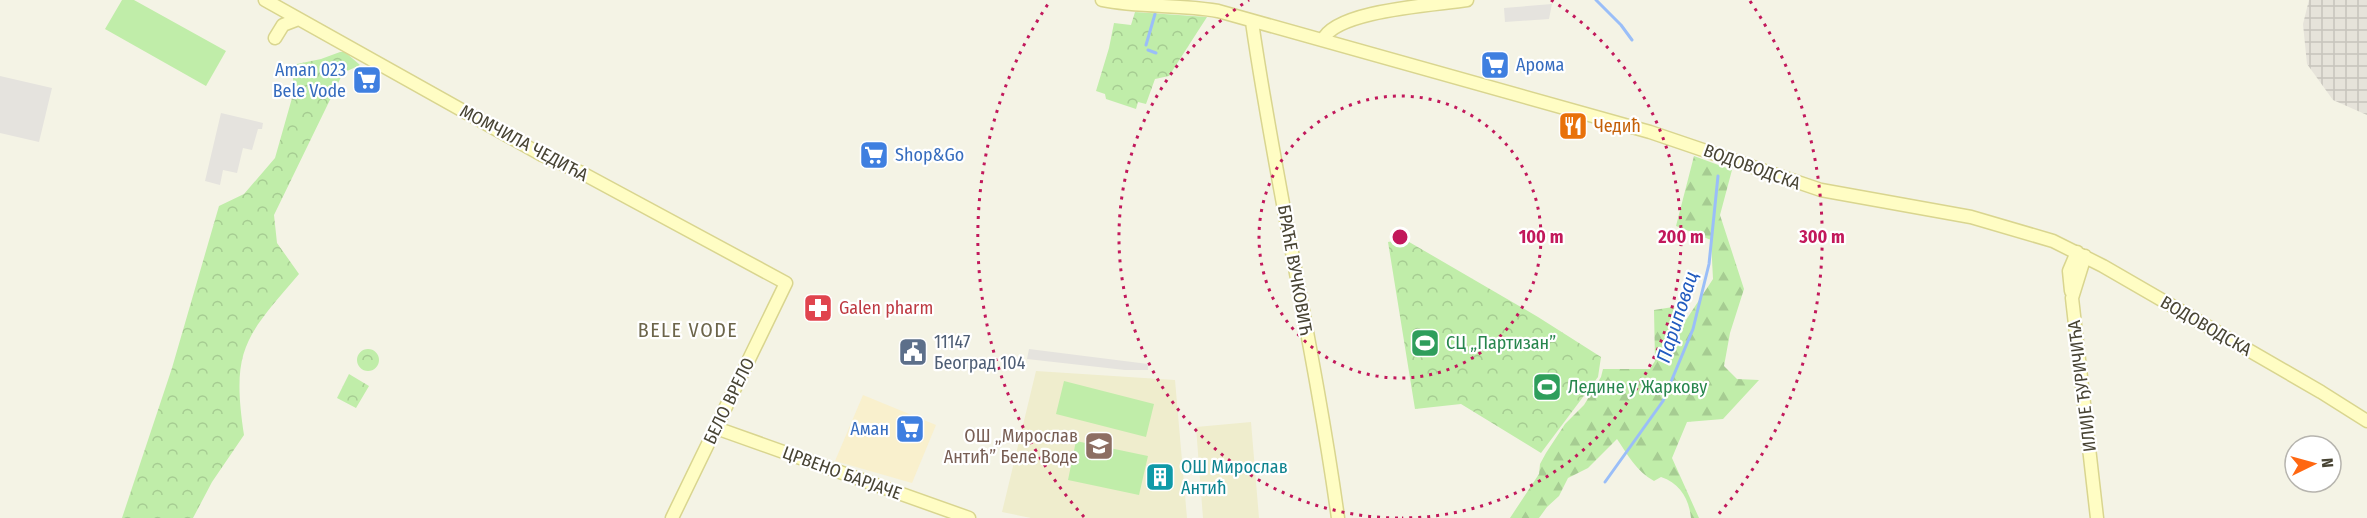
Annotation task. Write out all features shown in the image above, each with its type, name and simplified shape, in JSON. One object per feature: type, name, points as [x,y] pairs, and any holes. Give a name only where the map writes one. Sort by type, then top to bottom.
[{"type":"street","name":"МОМЧИЛА ЧЕДИЋА","points":[[265,0],[297,20],[542,155],[582,173],[786,283]]},
{"type":"street","name":"ВОДОВОДСКА","points":[[1102,0],[1130,4],[1196,7],[1323,40],[1650,132],[1801,185],[1856,198],[1971,218],[2053,241],[2103,266],[2367,421]]},
{"type":"street","points":[[1323,40],[1326,34],[1336,26],[1361,15],[1467,0]]},
{"type":"street","points":[[276,38],[283,25],[297,20]]},
{"type":"street","name":"БРАЋЕ ВУЧКОВИЋ","points":[[1252,22],[1273,150],[1329,452],[1338,518]]},
{"type":"street","points":[[2072,298],[2068,276],[2081,254]]},
{"type":"street","name":"ИЛИЈЕ ЂУРИЧИЋА","points":[[2081,254],[2072,298],[2097,518]]},
{"type":"street","points":[[2075,284],[2093,268],[2103,266]]},
{"type":"street","name":"БЕЛО ВРЕЛО","points":[[672,518],[786,283]]},
{"type":"street","name":"ЦРВЕНО БАРЈАЧЕ","points":[[716,428],[969,518]]},
{"type":"shaded area","points":[[2309,0],[2367,0],[2367,115],[2333,100],[2307,64],[2303,24]]},
{"type":"shaded area","points":[[1552,4],[1549,19],[1505,22],[1504,8]]},
{"type":"shaded area","points":[[0,76],[52,88],[39,142],[0,133]]},
{"type":"shaded area","points":[[221,113],[263,123],[262,129],[258,129],[252,150],[243,148],[237,173],[223,170],[220,185],[205,181]]},
{"type":"shaded area","points":[[1029,349],[1148,364],[1148,370],[1125,370],[1027,359]]},
{"type":"shaded area","name":"ОШ „Мирослав Антић” Беле Воде","points":[[1036,371],[1175,380],[1187,518],[1031,518],[1002,512]]},
{"type":"shaded area","points":[[863,395],[936,425],[912,483],[835,461]]},
{"type":"shaded area","points":[[1251,422],[1259,518],[1203,518],[1196,427]]},
{"type":"green space","points":[[122,0],[134,0],[226,51],[206,86],[105,29]]},
{"type":"green space","points":[[1135,12],[1207,17],[1169,76],[1155,79],[1146,104],[1138,102],[1136,109],[1106,99],[1105,94],[1096,91],[1114,23],[1131,25]]},
{"type":"green space","points":[[345,52],[360,65],[343,73],[274,215],[277,243],[299,274],[254,330],[246,346],[241,363],[240,382],[240,406],[244,435],[212,482],[193,518],[122,518],[172,368],[219,206],[244,194],[275,158],[294,91],[292,65]]},
{"type":"green space","points":[[1694,156],[1732,170],[1720,215],[1744,289],[1730,333],[1724,366],[1737,379],[1759,380],[1723,419],[1687,422],[1672,458],[1699,518],[1691,518],[1686,498],[1673,483],[1661,477],[1654,481],[1648,477],[1633,462],[1617,439],[1588,468],[1568,478],[1559,496],[1539,518],[1510,518],[1539,474],[1540,464],[1546,453],[1565,424],[1584,405],[1601,377],[1603,369],[1650,369],[1655,361],[1654,310],[1673,307],[1686,320],[1713,279],[1711,240],[1676,226]]},
{"type":"green space","points":[[1404,239],[1538,317],[1601,357],[1598,377],[1541,453],[1461,404],[1415,409],[1388,242]]},
{"type":"green space","points":[[368,349],[376,352],[379,360],[376,368],[368,371],[360,368],[357,360],[360,352]]},
{"type":"green space","points":[[349,374],[369,386],[356,408],[337,398]]},
{"type":"green space","points":[[1064,381],[1154,404],[1146,437],[1056,414]]},
{"type":"green space","points":[[1076,441],[1148,456],[1139,495],[1068,480]]},
{"type":"waterway","points":[[1596,0],[1621,25],[1632,40]]},
{"type":"waterway","points":[[1146,45],[1155,14]]},
{"type":"waterway","points":[[1148,50],[1156,53]]},
{"type":"waterway","name":"Париповац","points":[[1605,482],[1663,401],[1693,329],[1709,264],[1718,176]]},
{"type":"place","name":"Арома","points":[[1495,65]]},
{"type":"place","name":"Aman 023 Bele Vode","points":[[367,80]]},
{"type":"place","name":"Чедић","points":[[1573,126]]},
{"type":"place","name":"Shop&Go","points":[[874,155]]},
{"type":"place","name":"Galen pharm","points":[[818,308]]},
{"type":"place","name":"СЦ „Партизан”","points":[[1425,343]]},
{"type":"place","name":"11147 Београд 104","points":[[913,352]]},
{"type":"place","name":"Ледине у Жаркову","points":[[1547,387]]},
{"type":"place","name":"Аман","points":[[910,429]]},
{"type":"place","name":"ОШ „Мирослав Антић” Беле Воде","points":[[1099,446]]},
{"type":"place","name":"ОШ Мирослав Антић","points":[[1160,477]]},
{"type":"district","name":"BELE VODE","points":[[688,330]]}]
